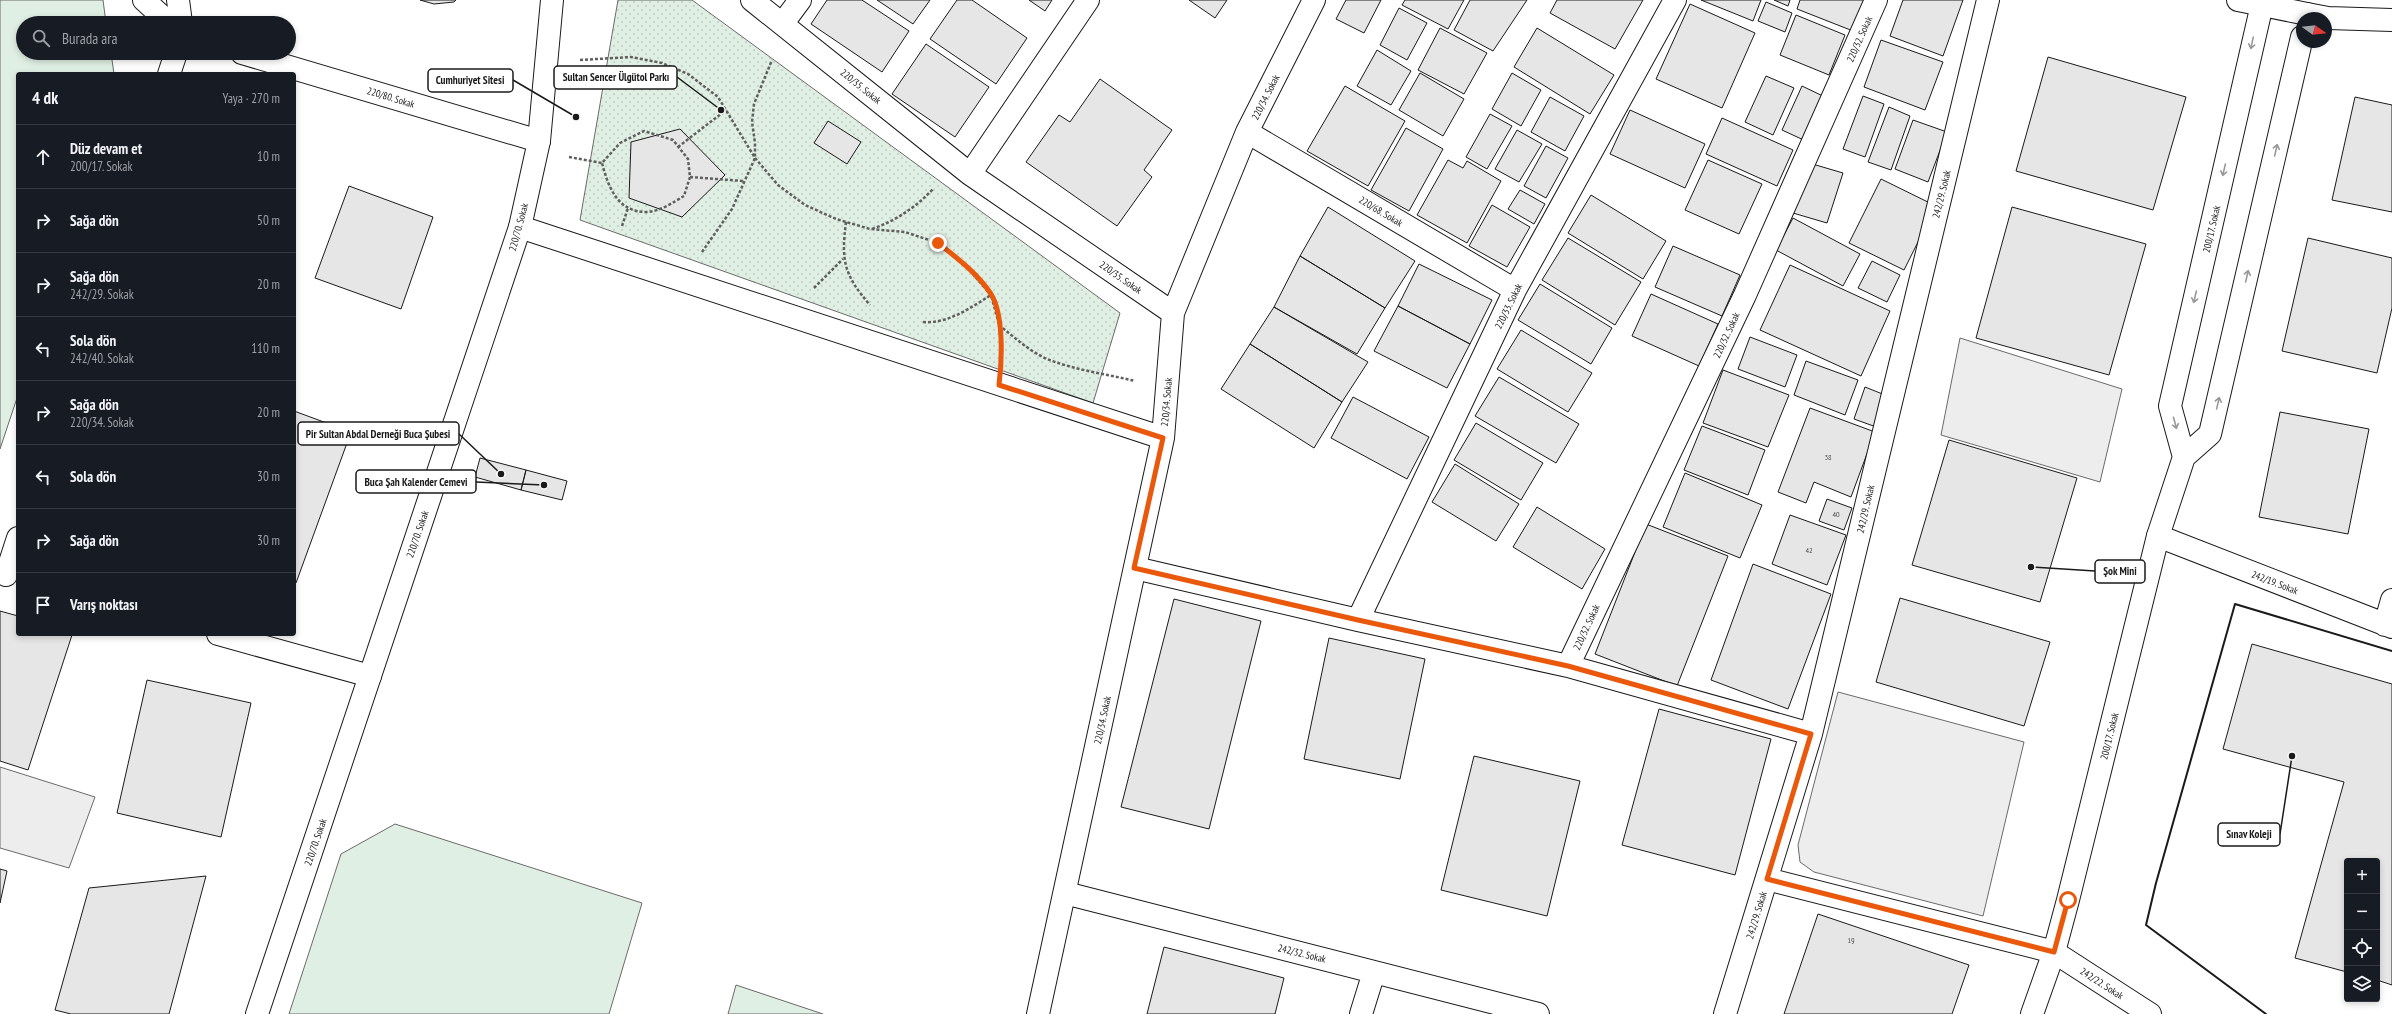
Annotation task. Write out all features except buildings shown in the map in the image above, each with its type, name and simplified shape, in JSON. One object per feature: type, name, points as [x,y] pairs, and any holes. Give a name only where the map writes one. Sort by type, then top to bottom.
[{"type":"street","points":[[144,0],[161,16]]},
{"type":"street","points":[[178,0],[180,16]]},
{"type":"street","name":"220/70. Sokak","points":[[257,1014],[520,227],[538,147],[552,0]]},
{"type":"street","name":"220/35. Sokak","points":[[752,0],[970,174],[1173,313]]},
{"type":"street","points":[[782,23],[800,0]]},
{"type":"street","points":[[970,174],[1088,0]]},
{"type":"street","name":"220/34. Sokak","points":[[1038,1014],[1163,438],[1173,313],[1247,132],[1314,0]]},
{"type":"street","name":"220/33. Sokak","points":[[1358,620],[1515,290],[1675,0]]},
{"type":"street","name":"220/32. Sokak","points":[[1568,666],[1745,295],[1876,0]]},
{"type":"street","name":"242/29. Sokak","points":[[1725,1014],[1811,734],[1988,0]]},
{"type":"street","points":[[2238,0],[2262,2],[2309,11],[2328,18],[2392,20]]},
{"type":"street","name":"200/17. Sokak","points":[[2032,1014],[2054,952],[2158,536],[2184,457],[2170,406],[2262,2]]},
{"type":"street","points":[[2184,457],[2210,434],[2299,48]]},
{"type":"street","points":[[170,72],[174,60]]},
{"type":"street","name":"220/80. Sokak","points":[[264,60],[538,147]]},
{"type":"street","name":"220/68. Sokak","points":[[1247,132],[1515,290]]},
{"type":"street","points":[[520,227],[1163,438]]},
{"type":"street","name":"242/19. Sokak","points":[[2158,536],[2388,626]]},
{"type":"street","points":[[8,575],[16,545]]},
{"type":"street","points":[[1134,568],[1358,620],[1568,666],[1811,734]]},
{"type":"street","points":[[2388,626],[2392,600]]},
{"type":"street","points":[[225,636],[370,676]]},
{"type":"street","name":"242/22. Sokak","points":[[1767,879],[2054,952],[2150,1014]]},
{"type":"street","name":"242/32. Sokak","points":[[1064,893],[1538,1014]]},
{"type":"street","points":[[1361,1014],[1374,972]]},
{"type":"path","points":[[677,278],[701,254],[732,209],[743,181],[755,158],[755,143],[752,122],[754,104],[777,50],[782,23]]},
{"type":"path","points":[[546,63],[631,57],[662,63],[688,74],[718,97],[755,158],[778,185],[805,205],[846,222],[870,229],[905,232],[938,243],[966,266],[991,295],[999,324],[1002,354],[999,385]]},
{"type":"path","points":[[678,147],[726,110]]},
{"type":"path","points":[[644,132],[673,140],[688,159],[690,177],[684,196],[647,212],[628,208],[612,194],[602,163],[620,143],[644,132]]},
{"type":"path","points":[[538,147],[602,163]]},
{"type":"path","points":[[870,229],[892,222],[917,206],[934,188],[952,160]]},
{"type":"path","points":[[690,177],[743,181]]},
{"type":"path","points":[[846,222],[844,259],[852,284],[871,307]]},
{"type":"path","points":[[798,318],[810,292],[819,281],[844,259]]},
{"type":"path","points":[[921,322],[933,323],[953,317],[991,295]]},
{"type":"path","points":[[999,324],[1020,342],[1047,358],[1071,366],[1167,388]]},
{"type":"green space","points":[[0,0],[103,0],[105,16],[16,16],[16,60],[112,60],[114,72],[16,72],[16,401],[0,449]]},
{"type":"green space","points":[[618,0],[692,0],[1120,313],[1093,403],[580,220]]},
{"type":"green space","points":[[395,824],[642,903],[609,1014],[289,1014],[341,854]]},
{"type":"green space","points":[[736,985],[823,1014],[728,1014]]},
{"type":"shaded area","points":[[1960,338],[2122,389],[2100,482],[1941,435]]},
{"type":"shaded area","points":[[1838,692],[2024,742],[1983,916],[1814,872],[1800,862],[1798,845]]},
{"type":"shaded area","points":[[0,767],[95,797],[69,868],[0,848]]},
{"type":"wall","points":[[2266,1014],[2146,925],[2156,883],[2235,604],[2392,651]]},
{"type":"place","name":"Sultan Sencer Ülgütol Parkı","points":[[721,110]]},
{"type":"place","name":"Cumhuriyet Sitesi","points":[[576,117]]},
{"type":"place","name":"Pir Sultan Abdal Derneği Buca Şubesi","points":[[501,474]]},
{"type":"place","name":"Buca Şah Kalender Cemevi","points":[[544,485]]},
{"type":"place","name":"Şok Mini","points":[[2031,567]]},
{"type":"place","name":"Sınav Koleji","points":[[2292,756]]},
{"type":"route","points":[[938,243],[966,266],[991,295],[999,324],[1002,354],[999,385],[1163,438],[1134,568],[1358,620],[1568,666],[1811,734],[1767,879],[2054,952],[2068,900]]}]
